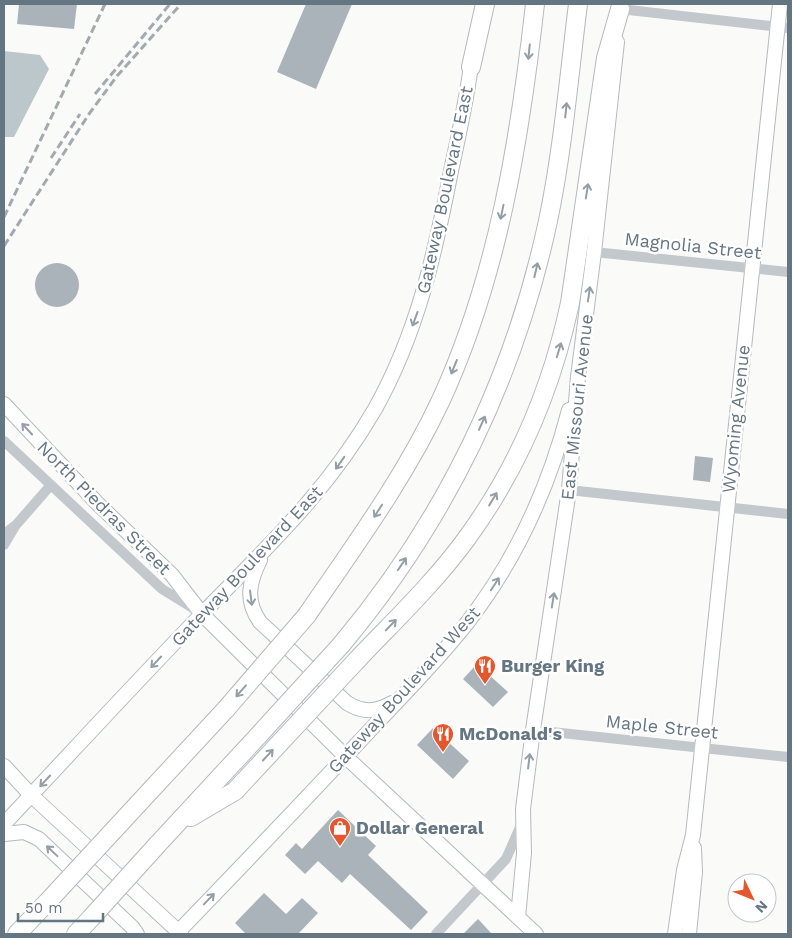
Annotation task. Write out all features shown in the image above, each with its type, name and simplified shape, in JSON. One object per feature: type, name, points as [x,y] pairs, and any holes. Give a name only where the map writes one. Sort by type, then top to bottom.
[{"type":"highway","points":[[471,67],[485,4]]},
{"type":"highway","points":[[19,931],[226,709],[307,615],[394,486],[441,399],[460,353],[494,246],[507,190],[524,95],[534,4]]},
{"type":"highway","points":[[76,934],[341,644],[373,605],[436,511],[466,459],[496,391],[528,296],[548,221],[566,117],[578,4]]},
{"type":"highway","points":[[176,826],[235,791],[420,594],[466,539],[510,469],[538,410],[563,337],[570,303],[606,58],[621,6]]},
{"type":"main road","name":"Gateway Boulevard East","points":[[4,824],[315,496],[353,444],[376,407],[409,337],[435,251],[471,67],[478,4]]},
{"type":"main road","name":"Wyoming Avenue","points":[[674,934],[684,918],[696,872],[693,835],[701,747],[752,269],[783,27],[780,4]]},
{"type":"main road","name":"East Missouri Avenue","points":[[518,917],[524,853],[523,809],[533,730],[570,490],[578,377],[594,252],[621,6]]},
{"type":"main road","name":"Gateway Boulevard West","points":[[178,933],[398,700],[467,624],[500,576],[538,503],[557,455],[578,377]]},
{"type":"main road","name":"North Piedras Street","points":[[4,404],[97,502],[172,575],[202,614],[345,756],[536,934]]},
{"type":"main road","points":[[263,552],[250,584],[249,594],[250,605],[260,622],[347,703],[355,708],[361,711],[381,709],[398,700]]},
{"type":"main road","points":[[4,766],[31,795],[178,933]]},
{"type":"main road","points":[[4,834],[24,832],[39,838],[132,927],[137,934]]},
{"type":"main road","name":"Wyoming Avenue","points":[[684,918],[688,934]]},
{"type":"street","points":[[621,6],[783,27]]},
{"type":"street","name":"Magnolia Street","points":[[594,252],[788,272]]},
{"type":"street","name":"North Piedras Street","points":[[4,441],[162,589],[202,614]]},
{"type":"street","points":[[4,545],[16,525],[50,486]]},
{"type":"street","points":[[570,490],[788,514]]},
{"type":"street","points":[[4,534],[16,525]]},
{"type":"street","name":"Maple Street","points":[[533,730],[788,757]]},
{"type":"street","name":"East Missouri Avenue","points":[[436,934],[483,884],[511,849],[520,826],[523,809]]},
{"type":"shaded area","points":[[4,51],[40,55],[49,69],[14,137],[4,137]]},
{"type":"building","points":[[19,4],[77,4],[74,29],[17,24]]},
{"type":"building","points":[[306,4],[352,4],[316,89],[277,72]]},
{"type":"building","points":[[57,263],[69,267],[75,273],[79,285],[75,297],[69,303],[57,307],[45,303],[39,297],[35,285],[39,273],[45,267]]},
{"type":"building","points":[[695,456],[713,458],[710,482],[693,480]]},
{"type":"building","name":"Burger King","points":[[477,664],[508,692],[493,707],[463,679]]},
{"type":"building","name":"McDonald's","points":[[433,728],[469,761],[453,779],[417,745]]},
{"type":"building","points":[[338,810],[376,846],[368,855],[428,912],[411,930],[350,874],[342,883],[318,861],[305,874],[285,855],[296,843],[302,849]]},
{"type":"building","points":[[264,893],[286,914],[302,898],[318,913],[298,934],[246,934],[235,923]]},
{"type":"building","points":[[478,919],[492,934],[463,934]]},
{"type":"railway","points":[[4,217],[105,4]]},
{"type":"railway","points":[[95,94],[170,4]]},
{"type":"railway","points":[[4,246],[89,114],[117,76],[181,4]]},
{"type":"railway","points":[[51,158],[80,114]]},
{"type":"place","name":"Burger King","points":[[485,685]]},
{"type":"place","name":"McDonald's","points":[[443,753]]},
{"type":"place","name":"Dollar General","points":[[340,847]]}]
